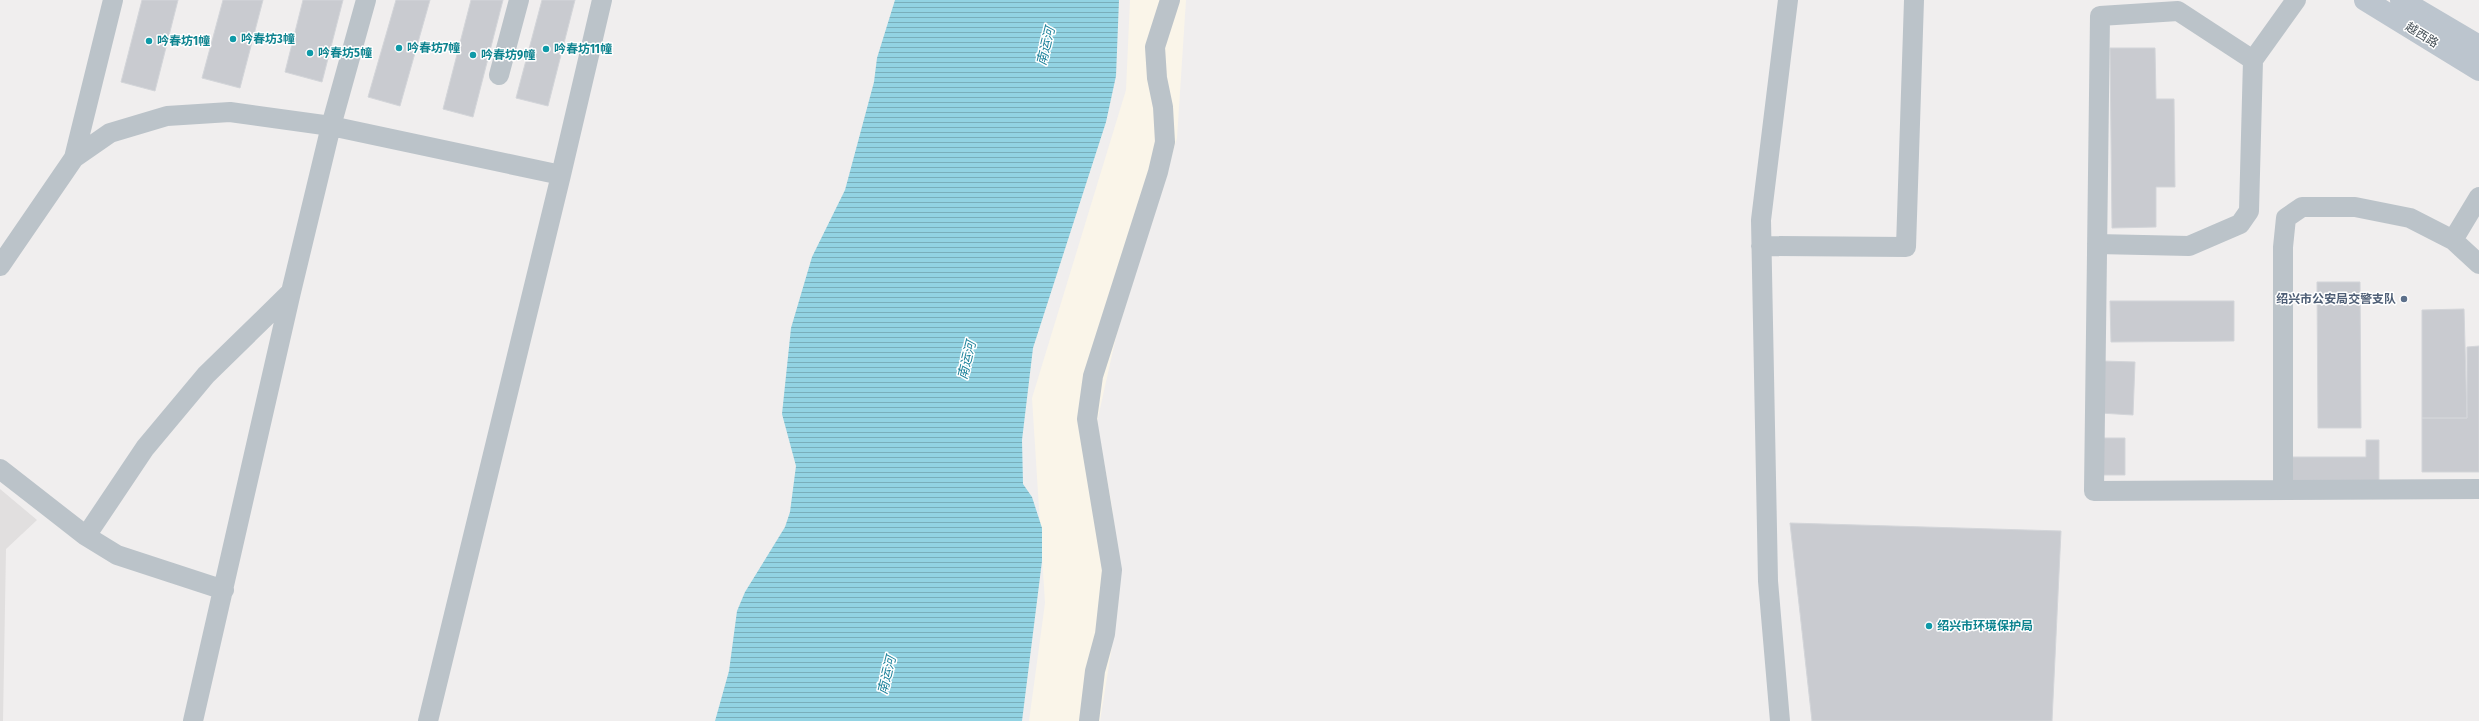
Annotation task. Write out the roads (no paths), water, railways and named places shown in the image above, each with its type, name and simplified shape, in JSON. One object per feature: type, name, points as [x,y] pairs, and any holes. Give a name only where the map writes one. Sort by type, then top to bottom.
[{"type":"main road","name":"越西路","points":[[2365,0],[2479,70]]},
{"type":"main road","name":"越西路","points":[[2401,0],[2479,46]]},
{"type":"street","points":[[0,266],[74,158],[113,0]]},
{"type":"street","points":[[193,721],[291,292],[331,126],[366,0]]},
{"type":"street","points":[[499,75],[519,0]]},
{"type":"street","points":[[428,721],[602,0]]},
{"type":"street","points":[[1089,721],[1095,671],[1105,634],[1112,570],[1087,419],[1092,376],[1158,172],[1165,142],[1164,107],[1157,78],[1155,47],[1170,0]]},
{"type":"street","points":[[1780,721],[1768,580],[1761,220],[1788,0]]},
{"type":"street","points":[[1761,246],[1906,247],[1914,0]]},
{"type":"street","points":[[2097,244],[2188,246],[2240,224],[2249,211],[2253,60],[2296,0]]},
{"type":"street","points":[[2253,60],[2178,11],[2100,16],[2094,491],[2479,489]]},
{"type":"street","points":[[74,158],[110,133],[167,116],[230,112],[331,126],[561,175]]},
{"type":"street","points":[[2453,240],[2479,197]]},
{"type":"street","points":[[2283,490],[2282,247],[2286,218],[2302,207],[2355,207],[2410,218],[2453,240],[2479,264]]},
{"type":"street","points":[[86,536],[145,448],[206,375],[291,292]]},
{"type":"street","points":[[0,469],[86,536],[117,555],[224,590]]},
{"type":"water","name":"南运河","points":[[895,0],[1119,0],[1116,76],[1106,122],[1033,348],[1022,440],[1023,484],[1032,497],[1042,528],[1042,561],[1022,721],[715,721],[729,671],[737,611],[745,592],[785,527],[790,512],[796,466],[782,414],[791,328],[812,257],[845,190],[874,82],[877,58]]},
{"type":"place","name":"吟春坊3幢","points":[[233,39]]},
{"type":"place","name":"吟春坊1幢","points":[[149,41]]},
{"type":"place","name":"吟春坊7幢","points":[[399,48]]},
{"type":"place","name":"吟春坊11幢","points":[[546,49]]},
{"type":"place","name":"吟春坊5幢","points":[[310,53]]},
{"type":"place","name":"吟春坊9幢","points":[[473,55]]},
{"type":"place","name":"绍兴市公安局交警支队","points":[[2404,299]]},
{"type":"place","name":"绍兴市环境保护局","points":[[1929,626]]}]
